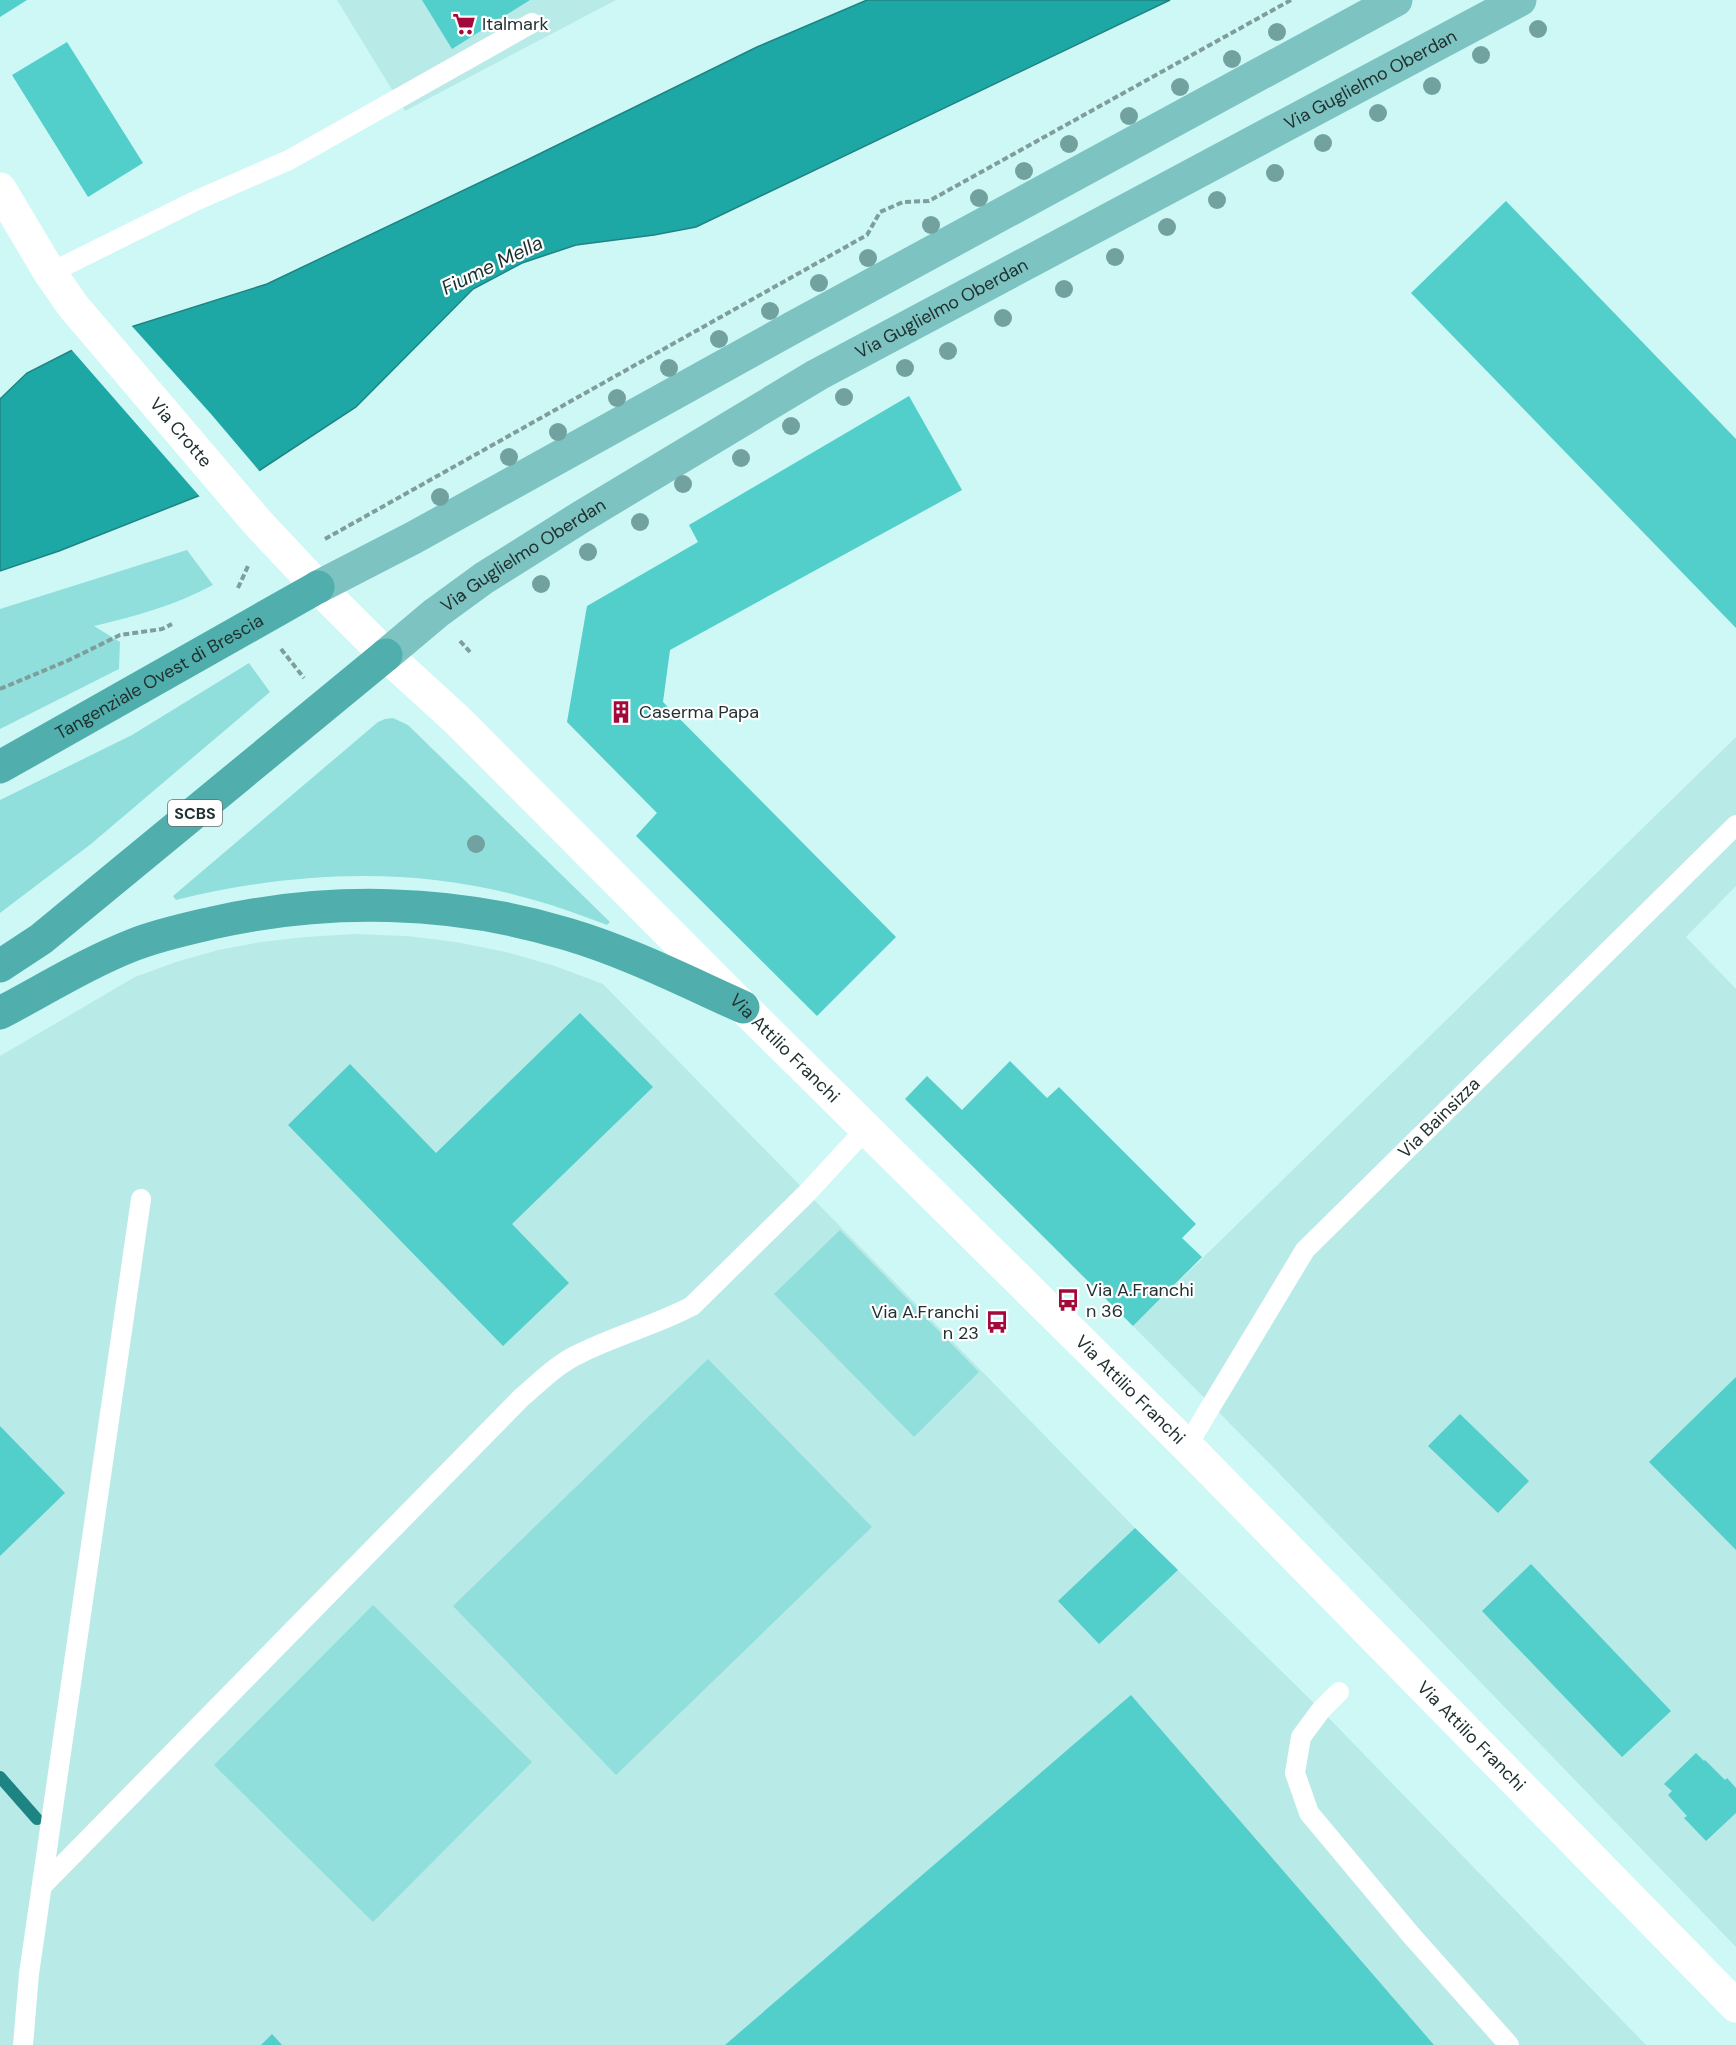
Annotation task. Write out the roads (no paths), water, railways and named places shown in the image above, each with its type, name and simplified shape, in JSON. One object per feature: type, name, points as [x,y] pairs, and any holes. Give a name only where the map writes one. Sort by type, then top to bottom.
[{"type":"highway","name":"Tangenziale Ovest di Brescia","points":[[0,767],[318,587]]},
{"type":"highway","name":"SCBS","points":[[0,966],[41,939],[386,655]]},
{"type":"highway","points":[[0,1013],[81,969],[134,945],[186,928],[294,909],[349,906],[404,906],[458,911],[513,920],[611,949],[743,1007]]},
{"type":"main road","points":[[318,587],[413,538],[802,322],[1396,0]]},
{"type":"main road","name":"Via Guglielmo Oberdan","points":[[386,655],[436,613],[484,578],[817,375],[1520,0]]},
{"type":"street","name":"Via Crotte","points":[[0,189],[50,273],[73,306],[260,547],[318,587],[386,655]]},
{"type":"street","name":"Via Attilio Franchi","points":[[386,655],[456,719],[743,1007],[1187,1446],[1736,2006]]},
{"type":"lane","points":[[50,273],[195,201],[289,160],[532,23]]},
{"type":"lane","name":"Via Bainsizza","points":[[1187,1446],[1305,1250],[1736,825]]},
{"type":"lane","points":[[42,1886],[522,1398],[553,1370],[579,1353],[671,1317],[692,1306],[807,1193],[866,1129]]},
{"type":"lane","points":[[23,2045],[29,1974],[141,1199]]},
{"type":"lane","points":[[1339,1692],[1321,1710],[1301,1737],[1295,1773],[1309,1813],[1411,1935],[1509,2045]]},
{"type":"water","name":"Fiume Mella","points":[[867,0],[1170,0],[696,227],[576,245],[522,263],[473,289],[356,407],[254,474],[59,551],[0,571],[0,399],[27,373],[96,338],[267,284],[757,47]]},
{"type":"waterway","points":[[0,1777],[37,1819]]},
{"type":"place","name":"Italmark","points":[[464,24]]},
{"type":"place","name":"Caserma Papa","points":[[621,712]]},
{"type":"place","name":"Via A.Franchi n 36","points":[[1068,1300]]},
{"type":"place","name":"Via A.Franchi n 23","points":[[997,1322]]}]
